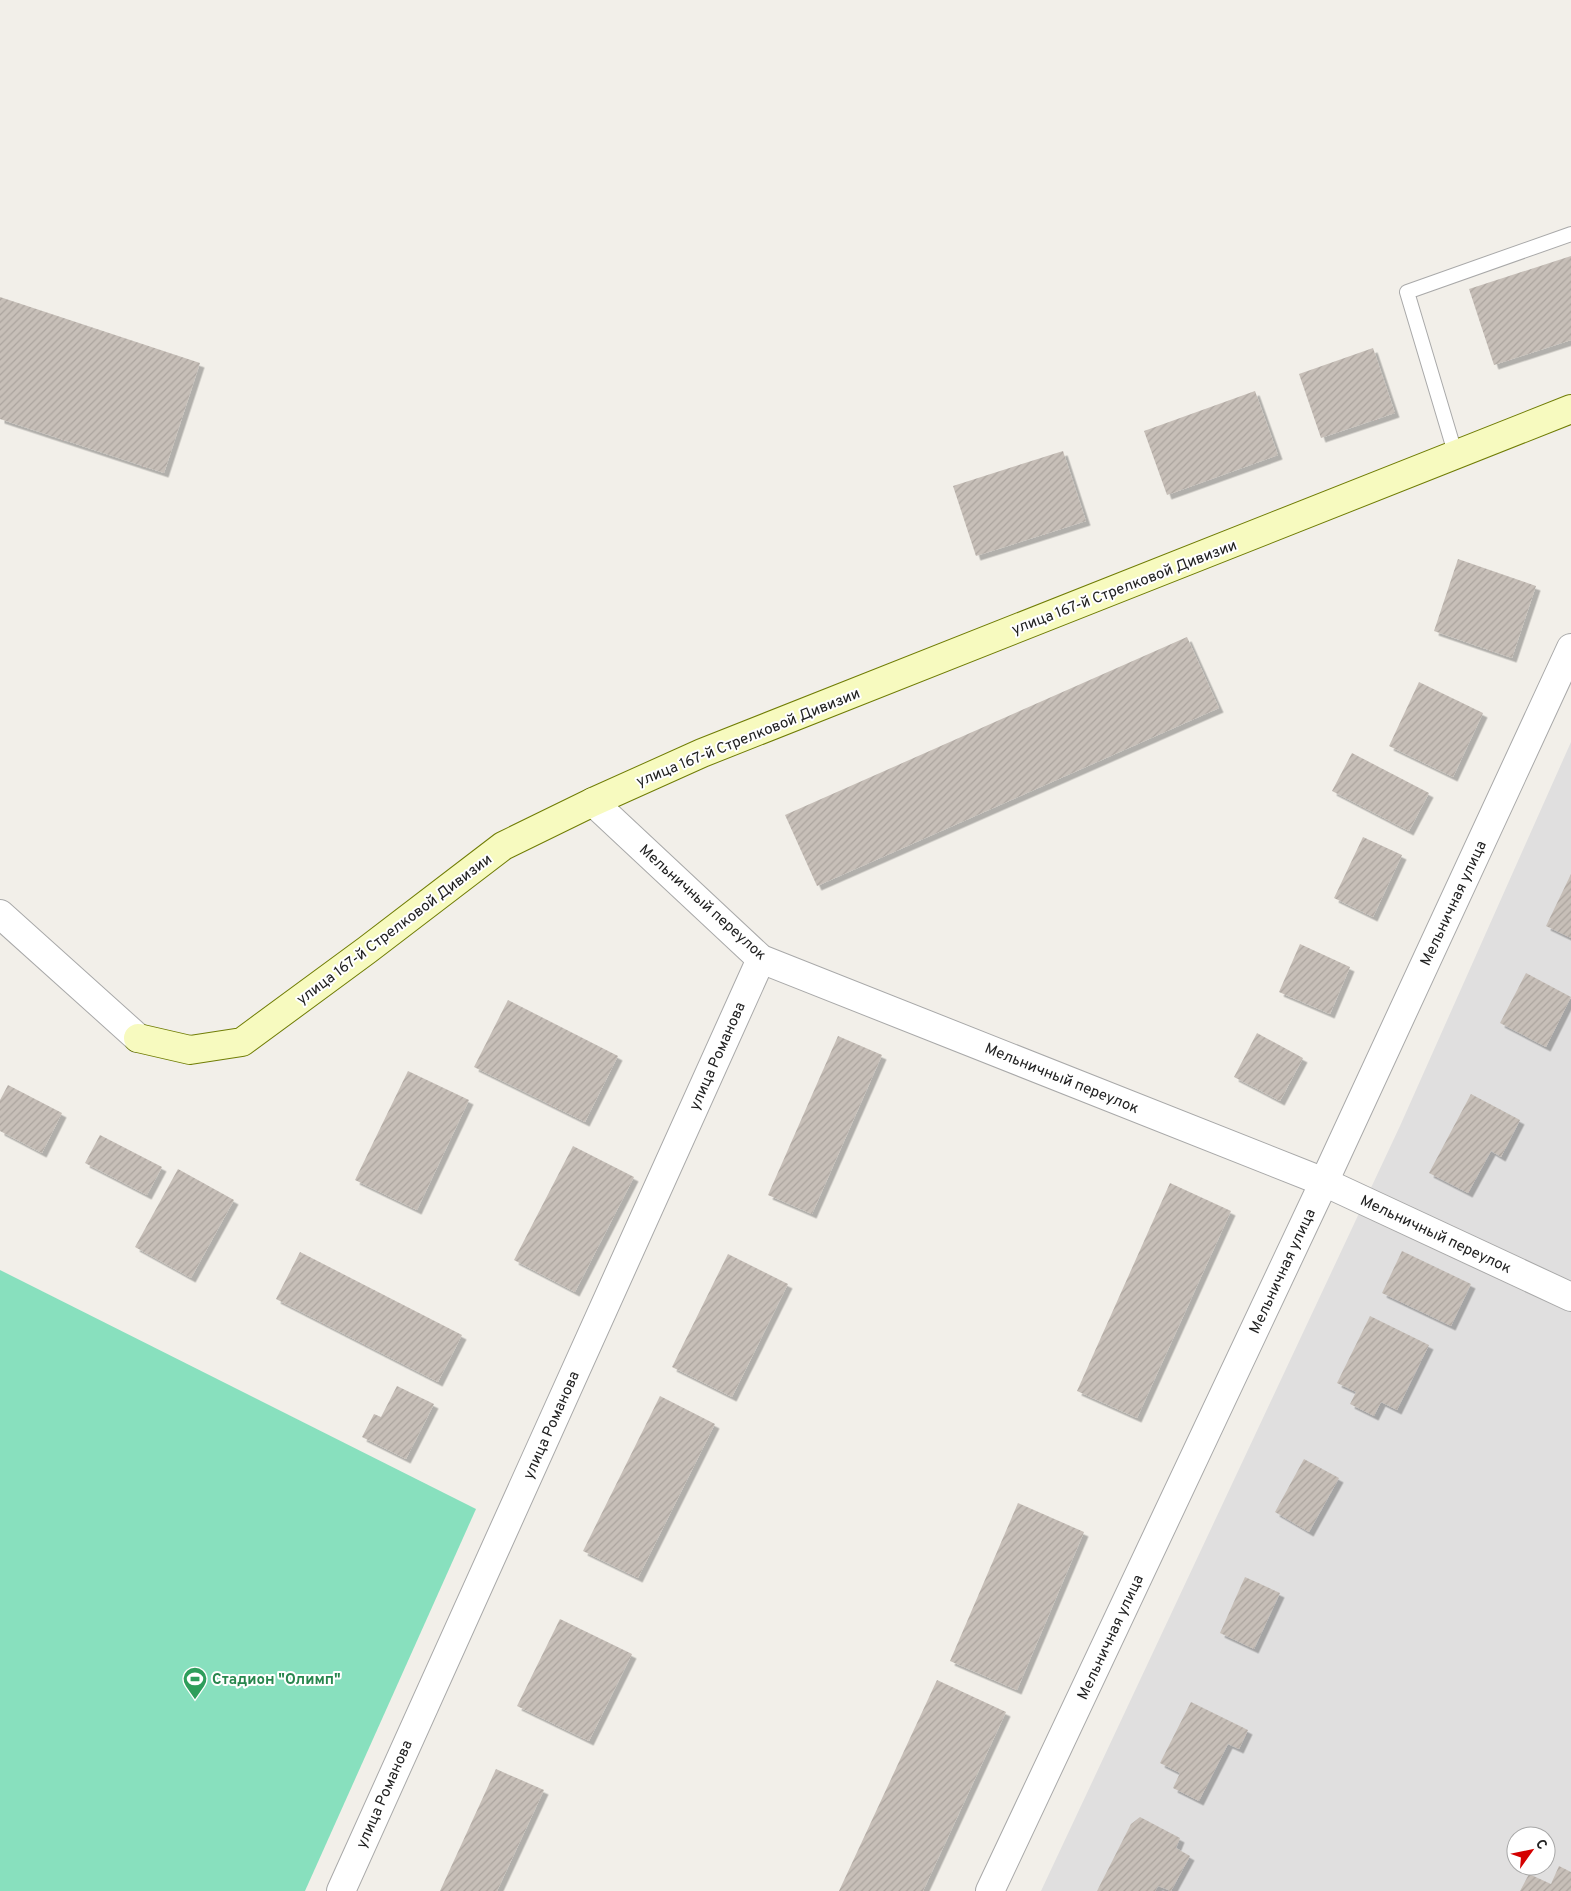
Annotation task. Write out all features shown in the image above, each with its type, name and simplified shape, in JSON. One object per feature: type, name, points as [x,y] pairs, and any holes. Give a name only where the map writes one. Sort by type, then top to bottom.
[{"type":"street","name":"улица 167-й Стрелковой Дивизии","points":[[0,914],[138,1038],[190,1050],[242,1042],[503,846],[593,802],[702,753],[1571,409]]},
{"type":"street","name":"Мельничная улица","points":[[990,1891],[1324,1182],[1571,648]]},
{"type":"street","name":"Мельничный переулок","points":[[593,802],[761,959],[1324,1182],[1571,1297]]},
{"type":"street","name":"улица Романова","points":[[341,1891],[761,959]]},
{"type":"lane","points":[[1456,456],[1407,292],[1571,234]]},
{"type":"shaded area","points":[[1571,742],[1571,1891],[1041,1891],[1400,1126]]},
{"type":"green space","name":"Стадион \"Олимп\"","points":[[0,1270],[476,1509],[305,1891],[0,1891]]},
{"type":"building","points":[[1571,256],[1571,340],[1494,365],[1469,289]]},
{"type":"building","points":[[0,297],[200,363],[164,473],[0,419]]},
{"type":"building","points":[[1373,348],[1395,413],[1321,438],[1299,374]]},
{"type":"building","points":[[1255,391],[1278,455],[1167,495],[1144,431]]},
{"type":"building","points":[[1063,451],[1086,521],[976,556],[953,486]]},
{"type":"building","points":[[1458,559],[1536,586],[1512,658],[1434,631]]},
{"type":"building","points":[[1187,637],[1219,708],[817,886],[785,815]]},
{"type":"building","points":[[1419,682],[1483,713],[1453,777],[1389,746]]},
{"type":"building","points":[[1352,753],[1429,793],[1409,831],[1332,791]]},
{"type":"building","points":[[1363,837],[1402,855],[1373,917],[1334,898]]},
{"type":"building","points":[[1571,874],[1571,938],[1546,926]]},
{"type":"building","points":[[1300,944],[1350,967],[1330,1014],[1279,992]]},
{"type":"building","points":[[1526,973],[1571,997],[1546,1047],[1500,1023]]},
{"type":"building","points":[[508,1000],[618,1056],[585,1122],[474,1067]]},
{"type":"building","points":[[1257,1033],[1303,1058],[1280,1101],[1234,1077]]},
{"type":"building","points":[[838,1036],[882,1055],[812,1214],[768,1195]]},
{"type":"building","points":[[408,1071],[469,1100],[417,1210],[355,1180]]},
{"type":"building","points":[[8,1085],[62,1113],[42,1153],[0,1131],[0,1100]]},
{"type":"building","points":[[1471,1094],[1520,1120],[1501,1157],[1491,1151],[1468,1193],[1429,1173]]},
{"type":"building","points":[[100,1135],[162,1167],[147,1195],[85,1163]]},
{"type":"building","points":[[573,1146],[634,1177],[575,1292],[514,1260]]},
{"type":"building","points":[[178,1169],[234,1200],[191,1278],[135,1247]]},
{"type":"building","points":[[1170,1183],[1231,1211],[1137,1418],[1077,1391]]},
{"type":"building","points":[[1402,1251],[1471,1284],[1451,1326],[1382,1293]]},
{"type":"building","points":[[300,1252],[462,1335],[438,1382],[276,1299]]},
{"type":"building","points":[[728,1254],[788,1284],[732,1397],[672,1367]]},
{"type":"building","points":[[1370,1316],[1429,1345],[1397,1410],[1381,1402],[1374,1416],[1350,1404],[1356,1392],[1337,1383]]},
{"type":"building","points":[[397,1386],[434,1404],[406,1459],[362,1437],[374,1414],[381,1417]]},
{"type":"building","points":[[660,1396],[715,1424],[638,1578],[583,1551]]},
{"type":"building","points":[[1304,1459],[1339,1478],[1309,1532],[1275,1512]]},
{"type":"building","points":[[1018,1503],[1084,1532],[1017,1690],[950,1661]]},
{"type":"building","points":[[1245,1577],[1280,1593],[1254,1649],[1220,1633]]},
{"type":"building","points":[[560,1619],[632,1654],[589,1741],[517,1706]]},
{"type":"building","points":[[937,1680],[1006,1712],[923,1891],[839,1891]]},
{"type":"building","points":[[1191,1702],[1248,1730],[1239,1749],[1228,1744],[1199,1801],[1173,1788],[1180,1773],[1160,1763]]},
{"type":"building","points":[[496,1769],[544,1790],[497,1891],[440,1891]]},
{"type":"building","points":[[1140,1817],[1180,1838],[1176,1848],[1190,1856],[1171,1891],[1158,1886],[1155,1891],[1097,1891],[1131,1824]]},
{"type":"building","points":[[1559,1866],[1571,1872],[1571,1891],[1520,1891],[1528,1876],[1533,1876],[1551,1884]]},
{"type":"place","name":"Стадион \"Олимп\"","points":[[195,1700]]}]
